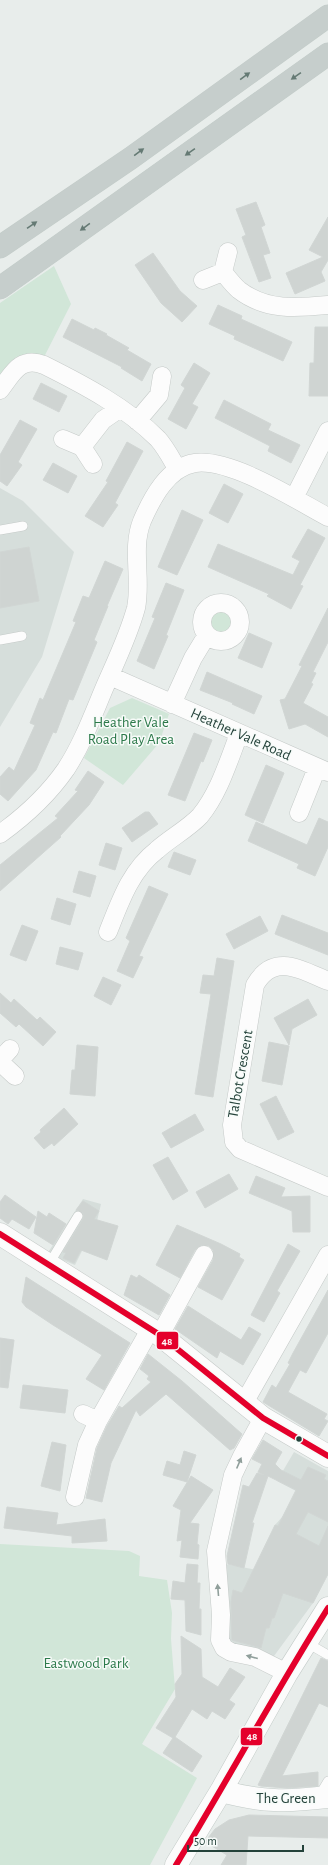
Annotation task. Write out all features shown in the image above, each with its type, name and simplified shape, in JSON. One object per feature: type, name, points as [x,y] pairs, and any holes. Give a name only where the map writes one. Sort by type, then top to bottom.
[{"type":"highway","points":[[0,247],[137,153],[328,16]]},
{"type":"highway","points":[[0,288],[328,54]]},
{"type":"main road","points":[[0,1234],[155,1332],[263,1418],[328,1456]]},
{"type":"main road","points":[[176,1865],[221,1791],[287,1673],[328,1608]]},
{"type":"main road","name":"The Green","points":[[221,1791],[255,1800],[270,1801],[324,1792]]},
{"type":"street","points":[[223,272],[228,252]]},
{"type":"street","points":[[203,280],[223,272]]},
{"type":"street","points":[[223,272],[239,290],[260,302],[281,308],[328,305]]},
{"type":"street","points":[[0,390],[18,367],[24,364],[37,363],[103,396],[158,440],[178,470]]},
{"type":"street","points":[[137,422],[159,395],[162,376]]},
{"type":"street","points":[[82,447],[103,420],[120,409]]},
{"type":"street","points":[[294,498],[328,431]]},
{"type":"street","points":[[63,439],[82,447],[93,464]]},
{"type":"street","points":[[0,834],[37,804],[67,767],[81,741],[126,638],[136,607],[138,549],[142,522],[157,492],[165,481],[178,470],[194,463],[211,463],[252,477],[328,517]]},
{"type":"street","points":[[172,704],[190,665],[207,635]]},
{"type":"street","name":"Heather Vale Road","points":[[110,676],[323,770]]},
{"type":"street","points":[[108,932],[111,905],[121,896],[139,867],[155,851],[199,817],[213,798],[239,734]]},
{"type":"street","points":[[299,813],[323,770]]},
{"type":"street","name":"Talbot Crescent","points":[[328,981],[302,970],[283,966],[271,967],[261,975],[255,985],[232,1134],[234,1142],[240,1149],[328,1187]]},
{"type":"street","points":[[3,1057],[15,1076]]},
{"type":"street","points":[[75,1497],[87,1445],[90,1418],[155,1332],[204,1255]]},
{"type":"street","points":[[244,1403],[328,1255]]},
{"type":"street","points":[[263,1418],[233,1476],[216,1551],[221,1615],[220,1640],[224,1648],[231,1652],[255,1657],[287,1673]]},
{"type":"lane","points":[[0,530],[23,526]]},
{"type":"lane","points":[[0,640],[22,636]]},
{"type":"lane","points":[[49,1264],[78,1216]]},
{"type":"lane","points":[[307,1643],[328,1655]]},
{"type":"shaded area","points":[[0,488],[23,501],[74,552],[42,657],[0,727]]},
{"type":"shaded area","points":[[83,1199],[101,1204],[97,1221],[75,1265],[47,1254]]},
{"type":"shaded area","points":[[294,1452],[328,1471],[328,1574],[313,1603],[274,1656],[224,1642],[225,1564],[258,1570],[275,1525],[283,1516],[296,1491],[277,1481]]},
{"type":"green space","points":[[54,266],[71,304],[44,357],[33,354],[16,357],[0,375],[0,303]]},
{"type":"green space","points":[[220,610],[228,614],[232,622],[228,630],[220,634],[212,630],[208,622],[212,614]]},
{"type":"green space","name":"Heather Vale Road Play Area","points":[[132,698],[169,714],[159,743],[123,785],[84,758],[110,708]]},
{"type":"green space","name":"Eastwood Park","points":[[0,1544],[129,1551],[140,1556],[139,1576],[167,1580],[172,1613],[171,1639],[175,1689],[142,1744],[197,1778],[150,1865],[0,1865]]},
{"type":"building","points":[[256,202],[265,225],[261,227],[270,253],[263,255],[271,278],[259,282],[242,237],[246,235],[236,209]]},
{"type":"building","points":[[328,217],[328,260],[321,272],[325,281],[295,294],[286,273],[323,257],[309,250]]},
{"type":"building","points":[[153,253],[180,291],[197,306],[182,322],[161,303],[135,265]]},
{"type":"building","points":[[218,305],[242,316],[241,319],[292,342],[283,361],[234,339],[235,336],[209,324]]},
{"type":"building","points":[[72,319],[94,330],[95,328],[107,334],[106,335],[129,348],[127,350],[151,364],[142,381],[121,368],[122,367],[63,337]]},
{"type":"building","points":[[315,327],[328,327],[328,396],[309,396],[310,363],[314,363]]},
{"type":"building","points":[[194,363],[210,373],[192,404],[198,407],[186,429],[168,419],[185,388],[181,385]]},
{"type":"building","points":[[41,383],[67,396],[59,412],[33,399]]},
{"type":"building","points":[[224,400],[271,424],[268,430],[300,445],[291,463],[268,451],[270,446],[215,418]]},
{"type":"building","points":[[20,420],[37,429],[18,462],[22,465],[7,486],[0,481],[0,455]]},
{"type":"building","points":[[127,442],[143,451],[115,503],[118,505],[103,527],[85,516],[108,482],[106,481]]},
{"type":"building","points":[[53,463],[77,476],[68,493],[43,480]]},
{"type":"building","points":[[224,484],[243,494],[228,523],[209,513]]},
{"type":"building","points":[[182,510],[203,520],[177,575],[158,567]]},
{"type":"building","points":[[308,529],[325,538],[300,585],[303,586],[291,609],[267,596],[269,594],[208,567],[218,544],[293,575],[300,561],[292,557]]},
{"type":"building","points":[[29,547],[39,601],[0,608],[0,552]]},
{"type":"building","points":[[105,561],[123,569],[94,640],[97,642],[73,700],[69,699],[56,733],[53,732],[36,770],[8,801],[0,794],[0,777],[9,767],[14,771],[35,725],[30,723],[40,698],[43,700],[76,622],[73,621],[83,596],[89,598]]},
{"type":"building","points":[[166,583],[184,590],[166,635],[168,636],[154,669],[137,661],[155,618],[152,617]]},
{"type":"building","points":[[328,608],[328,642],[313,672],[316,673],[311,683],[313,684],[303,703],[328,717],[328,737],[305,724],[289,729],[280,700],[285,699],[302,666],[299,665]]},
{"type":"building","points":[[249,633],[272,643],[262,668],[238,658]]},
{"type":"building","points":[[207,672],[262,696],[254,714],[232,704],[233,703],[200,690]]},
{"type":"building","points":[[194,733],[212,740],[203,762],[201,761],[185,801],[168,795]]},
{"type":"building","points":[[266,765],[284,773],[263,823],[245,815]]},
{"type":"building","points":[[88,771],[104,782],[89,805],[60,836],[61,837],[0,891],[0,865],[58,818],[55,816],[78,791],[75,790]]},
{"type":"building","points":[[145,812],[149,812],[158,824],[132,842],[122,828]]},
{"type":"building","points":[[319,818],[328,822],[328,847],[315,876],[297,868],[299,864],[248,841],[256,822],[307,845]]},
{"type":"building","points":[[106,843],[122,848],[115,870],[99,865]]},
{"type":"building","points":[[174,852],[196,860],[190,875],[168,867]]},
{"type":"building","points":[[79,871],[96,876],[90,897],[73,892]]},
{"type":"building","points":[[149,886],[168,894],[139,956],[143,957],[133,978],[117,971],[130,941],[126,938]]},
{"type":"building","points":[[57,898],[76,904],[70,925],[51,919]]},
{"type":"building","points":[[282,915],[328,933],[328,955],[275,934]]},
{"type":"building","points":[[260,916],[268,931],[234,949],[226,934]]},
{"type":"building","points":[[22,925],[38,931],[26,961],[10,955]]},
{"type":"building","points":[[60,947],[83,953],[78,970],[56,964]]},
{"type":"building","points":[[217,958],[234,961],[213,1097],[195,1094],[211,994],[200,993],[203,975],[214,976]]},
{"type":"building","points":[[103,977],[121,985],[111,1005],[94,996]]},
{"type":"building","points":[[0,993],[11,1003],[14,999],[37,1020],[40,1017],[56,1032],[43,1046],[19,1024],[16,1027],[0,1013]]},
{"type":"building","points":[[308,999],[317,1015],[292,1029],[289,1045],[274,1018]]},
{"type":"building","points":[[269,1042],[289,1046],[282,1085],[262,1081]]},
{"type":"building","points":[[77,1045],[98,1047],[95,1096],[70,1094],[72,1070],[75,1070]]},
{"type":"building","points":[[276,1096],[294,1132],[278,1140],[260,1104]]},
{"type":"building","points":[[64,1108],[78,1124],[54,1146],[52,1143],[44,1149],[34,1138],[41,1132],[40,1130]]},
{"type":"building","points":[[195,1114],[204,1130],[171,1148],[162,1133]]},
{"type":"building","points":[[168,1157],[188,1191],[173,1200],[153,1165]]},
{"type":"building","points":[[229,1174],[238,1189],[205,1208],[196,1192]]},
{"type":"building","points":[[256,1176],[285,1188],[281,1197],[310,1196],[310,1232],[293,1232],[292,1211],[249,1193]]},
{"type":"building","points":[[5,1195],[36,1217],[29,1229],[12,1219],[8,1224],[0,1218],[0,1202]]},
{"type":"building","points":[[83,1201],[99,1211],[94,1219],[118,1226],[107,1260],[81,1250],[74,1263],[63,1258],[66,1253],[63,1252],[83,1219],[83,1213],[76,1210]]},
{"type":"building","points":[[38,1211],[47,1217],[49,1213],[66,1224],[53,1245],[34,1233]]},
{"type":"building","points":[[177,1225],[221,1244],[240,1254],[239,1257],[244,1260],[222,1300],[198,1287],[213,1260],[213,1250],[209,1246],[203,1245],[195,1250],[180,1278],[156,1265]]},
{"type":"building","points":[[288,1244],[300,1251],[277,1291],[280,1293],[264,1322],[251,1315]]},
{"type":"building","points":[[131,1275],[137,1278],[139,1275],[170,1295],[159,1315],[124,1295]]},
{"type":"building","points":[[26,1277],[130,1343],[104,1390],[86,1379],[102,1355],[26,1307],[22,1302]]},
{"type":"building","points":[[328,1290],[328,1333],[306,1373],[300,1370],[288,1392],[327,1414],[324,1419],[328,1421],[319,1436],[263,1402],[272,1385],[276,1388],[290,1364],[288,1363],[293,1353]]},
{"type":"building","points":[[188,1306],[241,1340],[249,1327],[261,1334],[243,1365],[220,1351],[217,1358],[175,1329]]},
{"type":"building","points":[[0,1338],[14,1340],[8,1388],[0,1387]]},
{"type":"building","points":[[148,1354],[182,1381],[242,1434],[234,1448],[230,1450],[166,1394],[140,1416],[136,1410],[111,1463],[102,1502],[86,1498],[97,1448],[107,1426],[119,1406],[122,1408],[151,1382],[147,1379],[149,1376],[140,1369]]},
{"type":"building","points":[[23,1385],[68,1390],[65,1413],[20,1408]]},
{"type":"building","points":[[263,1440],[282,1452],[275,1464],[281,1470],[301,1480],[308,1467],[326,1475],[324,1479],[328,1481],[328,1522],[308,1512],[296,1534],[319,1546],[328,1526],[328,1574],[313,1603],[283,1593],[274,1618],[272,1618],[269,1628],[266,1628],[261,1648],[232,1640],[231,1602],[233,1590],[242,1593],[275,1525],[278,1526],[296,1490],[268,1476],[252,1523],[254,1523],[244,1568],[228,1564],[227,1556],[243,1485],[249,1487],[257,1473],[264,1475],[258,1472],[262,1464],[252,1459]]},
{"type":"building","points":[[52,1442],[66,1445],[60,1491],[41,1486]]},
{"type":"building","points":[[184,1451],[196,1455],[187,1482],[163,1475],[167,1461],[180,1465]]},
{"type":"building","points":[[191,1476],[213,1490],[190,1523],[199,1524],[197,1544],[199,1545],[198,1559],[180,1557],[182,1540],[177,1541],[181,1510],[173,1506]]},
{"type":"building","points":[[7,1507],[58,1513],[56,1525],[105,1519],[107,1541],[72,1543],[72,1536],[4,1528]]},
{"type":"building","points":[[187,1564],[198,1565],[197,1583],[200,1583],[199,1609],[201,1609],[201,1635],[186,1631],[185,1600],[171,1599],[173,1581],[185,1583]]},
{"type":"building","points":[[181,1636],[201,1649],[202,1677],[218,1687],[230,1668],[245,1677],[229,1700],[235,1704],[225,1719],[212,1711],[207,1719],[192,1709],[175,1737],[202,1756],[192,1772],[163,1753],[173,1738],[156,1728],[176,1697],[175,1684],[182,1674]]},
{"type":"building","points":[[321,1658],[328,1661],[328,1707],[319,1703],[282,1776],[318,1772],[318,1786],[287,1788],[258,1785]]},
{"type":"building","points":[[249,1815],[328,1817],[328,1838],[248,1836],[246,1865],[221,1865],[227,1855],[205,1842],[215,1829],[229,1820]]},
{"type":"transit line","name":"48","points":[[0,1234],[160,1335],[263,1418],[328,1456]]},
{"type":"transit line","name":"48","points":[[176,1865],[328,1608]]}]
